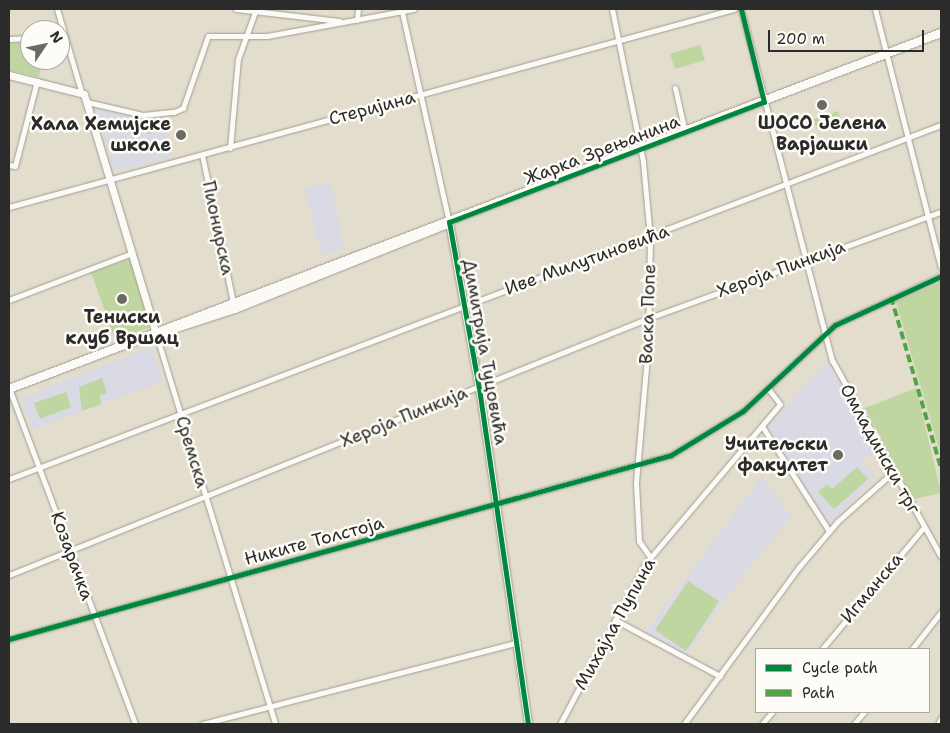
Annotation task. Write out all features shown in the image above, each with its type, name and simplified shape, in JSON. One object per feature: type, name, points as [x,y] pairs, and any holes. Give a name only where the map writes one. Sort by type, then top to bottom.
[{"type":"main road","name":"Жарка Зрењанина","points":[[9,389],[156,334],[233,302],[640,150],[941,33]]},
{"type":"main road","name":"Жарка Зрењанина","points":[[156,334],[235,309],[437,231],[449,222]]},
{"type":"street","points":[[236,9],[325,16],[339,21]]},
{"type":"street","points":[[357,20],[358,9]]},
{"type":"street","points":[[87,102],[143,115],[174,112],[183,108],[208,36],[267,36],[339,21],[357,20],[414,9]]},
{"type":"street","name":"Васка Попе","points":[[612,9],[640,150],[650,237],[649,318],[637,465],[639,541],[650,557]]},
{"type":"street","name":"Стеријина","points":[[9,207],[734,9]]},
{"type":"street","name":"Омладински трг","points":[[741,9],[784,186],[824,338],[893,472],[941,558]]},
{"type":"street","points":[[876,9],[941,267]]},
{"type":"street","points":[[230,148],[243,36],[255,11]]},
{"type":"street","name":"Димитрија Туцовића","points":[[402,12],[449,222],[479,388],[518,642],[528,724]]},
{"type":"street","points":[[70,57],[81,91]]},
{"type":"street","points":[[9,75],[81,91]]},
{"type":"street","points":[[12,166],[38,81]]},
{"type":"street","points":[[675,88],[685,132]]},
{"type":"street","name":"Сремска","points":[[81,91],[87,102],[276,724]]},
{"type":"street","name":"Иве Милутиновића","points":[[9,479],[941,125]]},
{"type":"street","name":"Пионирска","points":[[202,155],[233,302]]},
{"type":"street","name":"Хероја Пинкија","points":[[9,575],[479,388],[649,318],[804,260],[941,212]]},
{"type":"street","points":[[9,300],[132,253]]},
{"type":"street","name":"Никите Толстоја","points":[[9,639],[496,506],[637,465],[690,446],[769,390],[824,338],[856,313],[941,276]]},
{"type":"street","name":"Козарачка","points":[[9,389],[135,724]]},
{"type":"street","name":"Михајла Пупина","points":[[560,724],[650,557],[780,404],[769,390]]},
{"type":"street","points":[[762,426],[829,531]]},
{"type":"street","points":[[684,724],[829,531],[893,472]]},
{"type":"street","name":"Игманска","points":[[823,648],[924,527]]},
{"type":"street","points":[[913,648],[941,612]]},
{"type":"street","points":[[615,620],[720,676]]},
{"type":"street","points":[[202,724],[518,642]]},
{"type":"street","points":[[762,724],[771,713]]},
{"type":"street","points":[[854,724],[863,713]]},
{"type":"street","points":[[938,724],[941,718]]},
{"type":"shaded area","points":[[96,108],[164,118],[172,157],[115,172]]},
{"type":"shaded area","points":[[331,182],[344,248],[322,255],[304,189]]},
{"type":"shaded area","points":[[151,347],[163,381],[33,430],[21,398]]},
{"type":"shaded area","points":[[827,361],[876,453],[862,461],[875,477],[829,525],[768,427]]},
{"type":"shaded area","points":[[762,476],[791,517],[739,580],[686,655],[645,633]]},
{"type":"green space","points":[[20,42],[20,70],[40,70],[39,77],[9,70],[9,43]]},
{"type":"green space","points":[[700,45],[705,60],[675,69],[670,54]]},
{"type":"green space","points":[[838,111],[841,120],[817,129],[813,119]]},
{"type":"green space","points":[[146,116],[154,116],[159,121],[157,132],[146,134],[141,129],[141,121]]},
{"type":"green space","name":"Тениски клуб Вршац","points":[[130,259],[150,327],[115,340],[91,272]]},
{"type":"green space","points":[[941,282],[941,456],[896,302]]},
{"type":"green space","points":[[102,378],[107,393],[99,396],[102,404],[82,411],[79,387]]},
{"type":"green space","points":[[916,388],[941,493],[914,499],[865,408]]},
{"type":"green space","points":[[66,392],[71,407],[40,419],[34,403]]},
{"type":"green space","points":[[857,467],[868,479],[834,509],[818,492],[827,484],[832,489]]},
{"type":"green space","points":[[688,581],[719,601],[686,651],[655,630]]},
{"type":"marked path","points":[[891,297],[941,468]]},
{"type":"cycle path","points":[[528,724],[480,394],[449,222],[764,102],[741,9]]},
{"type":"cycle path","points":[[9,639],[671,455],[743,411],[835,325],[941,276]]},
{"type":"place","name":"ШОСО Јелена Варјашки","points":[[822,105]]},
{"type":"place","name":"Хала Хемијске школе","points":[[181,135]]},
{"type":"place","name":"Тениски клуб Вршац","points":[[122,299]]},
{"type":"place","name":"Учитељски факултет","points":[[838,455]]}]
